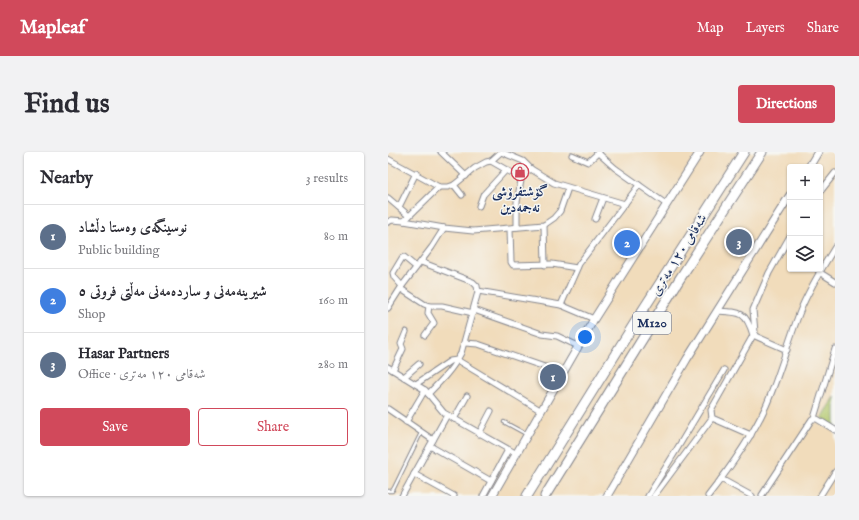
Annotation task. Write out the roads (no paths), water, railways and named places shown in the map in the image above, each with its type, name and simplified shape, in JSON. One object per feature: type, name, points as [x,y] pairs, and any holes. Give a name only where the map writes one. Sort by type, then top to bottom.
[{"type":"highway","name":"شەقامی ١٢٠ مەتری","points":[[527,496],[641,313],[744,152]]},
{"type":"highway","name":"شەقامی ١٢٠ مەتری","points":[[545,496],[679,280],[762,152]]},
{"type":"street","points":[[441,152],[466,176]]},
{"type":"street","points":[[388,159],[416,173],[439,187],[448,187],[454,185],[476,168],[486,162],[491,161],[501,152],[523,161],[532,169],[554,183],[624,204]]},
{"type":"street","points":[[572,155],[588,162],[598,152],[615,168],[666,204]]},
{"type":"street","points":[[483,496],[491,481],[526,434],[594,319],[700,152]]},
{"type":"street","points":[[811,164],[818,152]]},
{"type":"street","points":[[491,161],[506,170],[522,175]]},
{"type":"street","points":[[517,227],[516,202],[522,175],[532,169]]},
{"type":"street","points":[[479,206],[484,195],[506,170]]},
{"type":"street","points":[[399,207],[416,173]]},
{"type":"street","points":[[823,188],[835,173]]},
{"type":"street","points":[[454,185],[462,195]]},
{"type":"street","points":[[560,305],[577,268],[639,185]]},
{"type":"street","points":[[404,220],[439,187]]},
{"type":"street","points":[[388,222],[392,220],[404,220],[444,228],[473,231],[544,225],[554,218],[560,211],[568,188]]},
{"type":"street","points":[[388,198],[409,216]]},
{"type":"street","points":[[595,219],[603,198]]},
{"type":"street","points":[[607,496],[668,390],[787,200]]},
{"type":"street","points":[[544,225],[545,265]]},
{"type":"street","points":[[388,306],[444,228]]},
{"type":"street","points":[[510,229],[512,264],[552,264],[577,268]]},
{"type":"street","points":[[655,496],[712,418],[711,410],[753,335],[755,326],[753,310],[769,273],[787,241]]},
{"type":"street","points":[[823,266],[835,247]]},
{"type":"street","points":[[416,267],[404,257],[393,273],[394,277],[402,287],[424,304],[473,312],[542,334],[557,336],[578,346]]},
{"type":"street","points":[[406,422],[426,392],[438,384],[457,360],[465,343],[478,291],[477,286],[473,282],[421,262]]},
{"type":"street","points":[[708,496],[751,435],[765,407],[802,308],[819,272],[835,282]]},
{"type":"street","points":[[478,291],[560,305],[594,319]]},
{"type":"street","points":[[425,336],[434,323],[428,313],[429,306]]},
{"type":"street","points":[[717,311],[732,312],[746,318],[749,322],[753,335],[787,350]]},
{"type":"street","points":[[406,332],[401,344],[403,349],[390,369],[416,384],[454,419],[512,452]]},
{"type":"street","points":[[465,343],[478,344],[562,372]]},
{"type":"street","points":[[762,496],[810,421],[814,418],[835,349]]},
{"type":"street","points":[[416,384],[450,361],[457,360],[540,410]]},
{"type":"street","points":[[404,377],[418,364]]},
{"type":"street","points":[[648,496],[724,370]]},
{"type":"street","points":[[454,419],[467,396]]},
{"type":"street","points":[[388,409],[433,440]]},
{"type":"street","points":[[479,434],[491,411]]},
{"type":"street","points":[[402,496],[447,414]]},
{"type":"street","points":[[712,418],[751,435]]},
{"type":"street","points":[[814,418],[835,430]]},
{"type":"street","points":[[430,446],[491,481]]},
{"type":"street","points":[[492,496],[512,452]]},
{"type":"street","points":[[820,496],[835,472]]},
{"type":"street","points":[[414,474],[454,496]]},
{"type":"street","points":[[721,479],[752,496]]},
{"type":"lane","points":[[504,422],[526,434]]},
{"type":"lane","points":[[388,490],[392,491],[394,488],[421,433]]},
{"type":"place","name":"گۆشتفرۆشی نەجمەدین","points":[[520,172]]},
{"type":"place","name":"Hasar Partners","points":[[739,242]]},
{"type":"place","name":"شیرینەمەنی و ساردەمەنی مەڵتی فروتی ٥","points":[[627,243]]},
{"type":"place","name":"نوسینگەی وەستا دڵشاد","points":[[553,377]]}]
